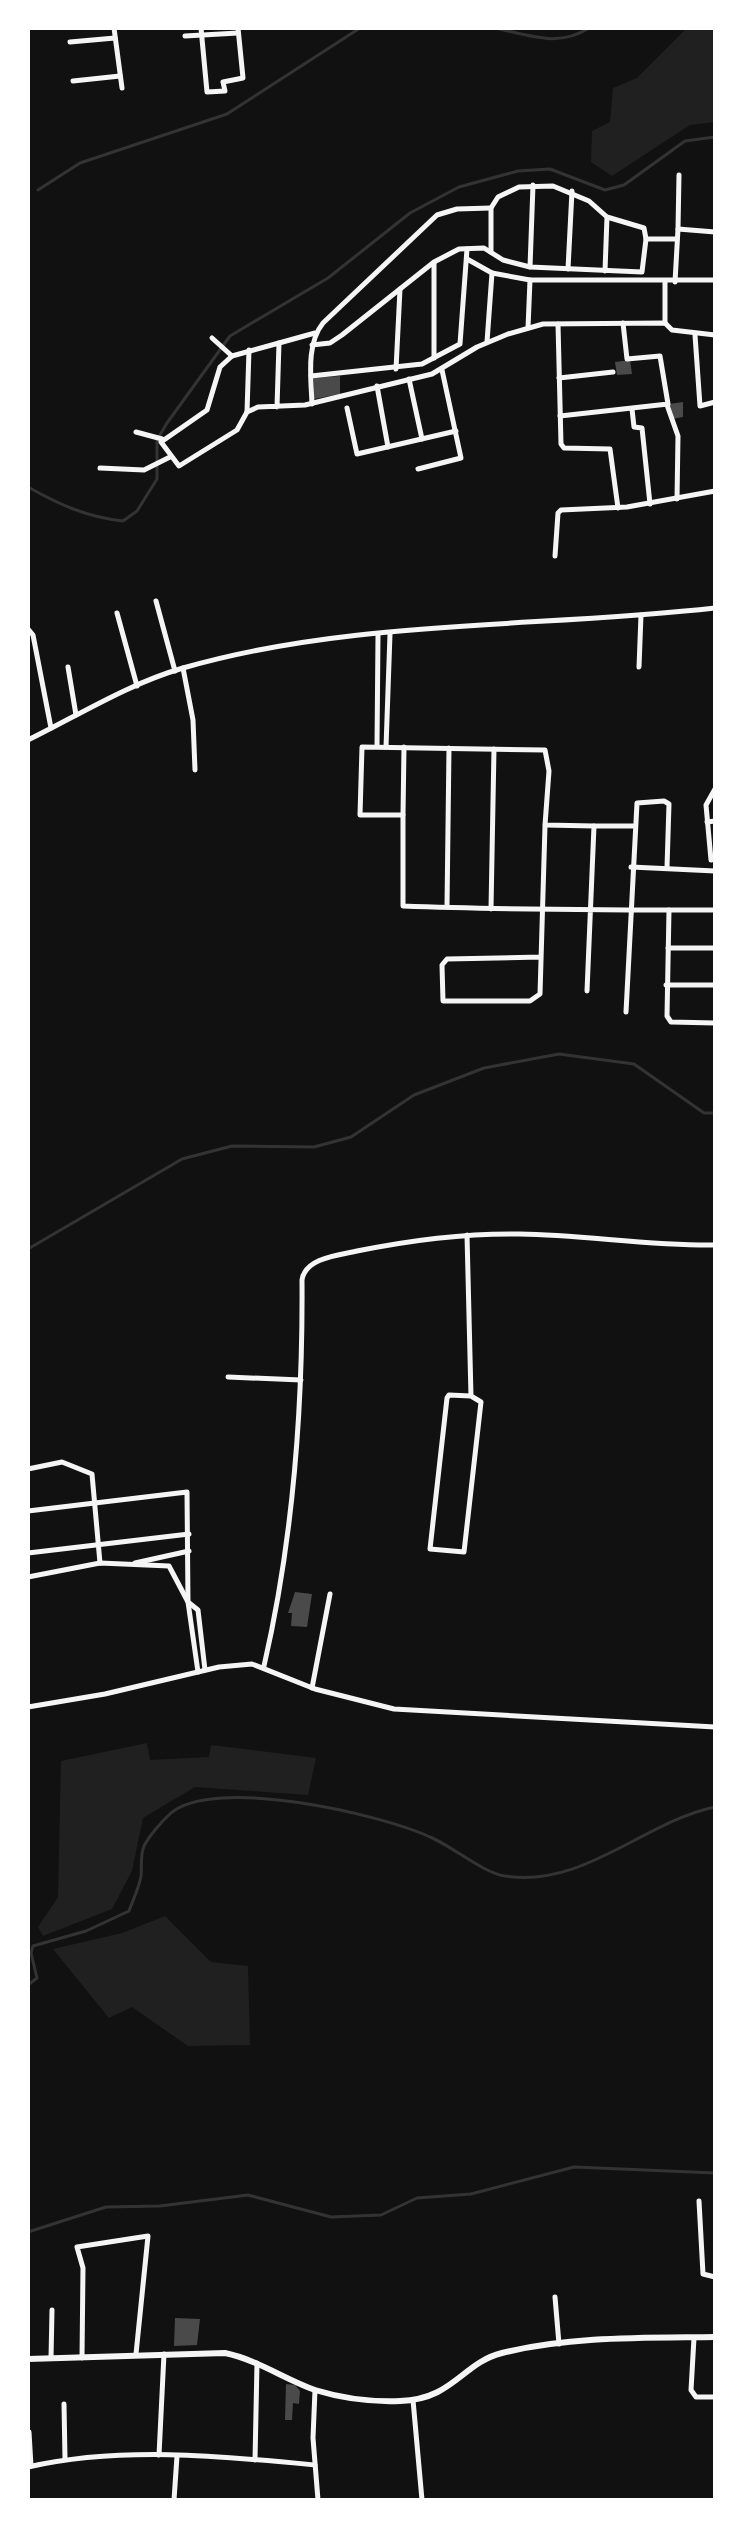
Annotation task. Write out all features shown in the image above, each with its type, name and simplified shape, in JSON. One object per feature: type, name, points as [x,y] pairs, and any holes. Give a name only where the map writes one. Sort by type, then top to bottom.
[{"type":"street","points":[[114,28],[122,88]]},
{"type":"street","points":[[185,36],[201,32],[238,31],[243,78],[223,82],[225,91],[207,92],[201,32]]},
{"type":"street","points":[[70,42],[115,38]]},
{"type":"street","points":[[73,81],[120,76]]},
{"type":"street","points":[[675,282],[679,175]]},
{"type":"street","points":[[530,267],[533,185]]},
{"type":"street","points":[[312,345],[330,343],[342,335],[448,252],[467,249],[491,252],[513,264],[530,267],[642,272],[646,239],[644,228],[607,217],[572,191],[533,185],[504,193],[491,208],[491,252]]},
{"type":"street","points":[[568,269],[572,191]]},
{"type":"street","points":[[312,404],[312,345],[315,333],[357,288],[437,215],[457,209],[491,208]]},
{"type":"street","points":[[605,271],[607,217]]},
{"type":"street","points":[[678,229],[715,232]]},
{"type":"street","points":[[646,239],[677,239]]},
{"type":"street","points":[[311,376],[396,369],[434,358],[460,344],[467,249]]},
{"type":"street","points":[[467,259],[492,273],[530,280],[715,280]]},
{"type":"street","points":[[434,262],[434,358]]},
{"type":"street","points":[[487,342],[492,273]]},
{"type":"street","points":[[528,328],[530,280]]},
{"type":"street","points":[[665,282],[665,323]]},
{"type":"street","points":[[396,369],[400,288]]},
{"type":"street","points":[[623,323],[627,359],[660,356],[667,405],[678,436],[677,499]]},
{"type":"street","points":[[247,412],[258,407],[312,404],[442,370],[487,342],[528,328],[558,324],[665,323],[672,330],[715,335]]},
{"type":"street","points":[[558,324],[562,447],[610,449],[618,508]]},
{"type":"street","points":[[136,432],[162,438],[207,410],[216,372],[230,354],[315,333]]},
{"type":"street","points":[[695,335],[700,406],[715,402]]},
{"type":"street","points":[[214,340],[230,354]]},
{"type":"street","points":[[277,407],[279,343]]},
{"type":"street","points":[[162,438],[175,464],[183,463],[237,430],[247,412],[249,350]]},
{"type":"street","points":[[418,469],[459,460],[461,454],[442,370]]},
{"type":"street","points":[[559,378],[613,372]]},
{"type":"street","points":[[409,379],[422,439]]},
{"type":"street","points":[[377,386],[388,447]]},
{"type":"street","points":[[560,416],[667,405]]},
{"type":"street","points":[[347,408],[357,454],[456,431]]},
{"type":"street","points":[[632,409],[634,427],[642,428],[650,504]]},
{"type":"street","points":[[100,468],[133,472],[150,468],[170,457]]},
{"type":"street","points":[[555,556],[559,512],[650,504],[715,491]]},
{"type":"street","points":[[156,601],[175,671]]},
{"type":"street","points":[[28,740],[137,686],[183,668],[298,644],[715,608]]},
{"type":"street","points":[[117,613],[137,686]]},
{"type":"street","points":[[639,667],[641,615]]},
{"type":"street","points":[[28,629],[35,644],[51,728]]},
{"type":"street","points":[[386,747],[390,634]]},
{"type":"street","points":[[377,746],[378,635]]},
{"type":"street","points":[[68,667],[76,715]]},
{"type":"street","points":[[183,668],[193,720],[195,770]]},
{"type":"street","points":[[403,815],[360,815],[360,749],[377,746],[547,752],[545,910],[540,994],[533,1000],[443,1001],[442,965],[447,959],[541,957]]},
{"type":"street","points":[[404,747],[403,906],[715,910]]},
{"type":"street","points":[[447,908],[449,748]]},
{"type":"street","points":[[491,909],[494,749]]},
{"type":"street","points":[[631,867],[713,870],[706,805],[715,789]]},
{"type":"street","points":[[626,1012],[633,826],[637,803],[668,803],[667,867]]},
{"type":"street","points":[[707,822],[715,821]]},
{"type":"street","points":[[545,825],[633,826]]},
{"type":"street","points":[[587,991],[594,826]]},
{"type":"street","points":[[669,910],[666,1012],[671,1022],[715,1023]]},
{"type":"street","points":[[668,948],[715,948]]},
{"type":"street","points":[[666,985],[715,985]]},
{"type":"street","points":[[264,1666],[278,1602],[292,1500],[301,1380],[302,1280],[310,1265],[394,1243],[467,1235],[521,1234],[715,1245]]},
{"type":"street","points":[[467,1235],[471,1396]]},
{"type":"street","points":[[228,1377],[301,1380]]},
{"type":"street","points":[[449,1395],[471,1396],[481,1402],[464,1552],[430,1549],[447,1398],[449,1395]]},
{"type":"street","points":[[28,1469],[62,1462],[92,1474],[100,1563]]},
{"type":"street","points":[[28,1511],[187,1492],[188,1602]]},
{"type":"street","points":[[28,1553],[189,1534]]},
{"type":"street","points":[[127,1565],[189,1551]]},
{"type":"street","points":[[158,1556],[169,1566],[188,1602],[198,1610],[201,1671]]},
{"type":"street","points":[[28,1577],[100,1563],[169,1566]]},
{"type":"street","points":[[312,1688],[330,1594]]},
{"type":"street","points":[[28,1707],[105,1694],[201,1671],[264,1666],[312,1688],[394,1709],[715,1727]]},
{"type":"street","points":[[699,2201],[703,2274],[715,2277]]},
{"type":"street","points":[[82,2358],[83,2268],[77,2247],[148,2236],[136,2354]]},
{"type":"street","points":[[555,2297],[559,2345]]},
{"type":"street","points":[[51,2358],[52,2310]]},
{"type":"street","points":[[28,2359],[225,2353],[257,2362],[315,2390],[378,2400],[413,2400],[443,2391],[491,2356],[625,2338],[715,2337]]},
{"type":"street","points":[[694,2338],[691,2390],[696,2397],[715,2397]]},
{"type":"street","points":[[159,2455],[164,2353]]},
{"type":"street","points":[[255,2460],[257,2362]]},
{"type":"street","points":[[315,2390],[318,2500]]},
{"type":"street","points":[[413,2400],[422,2500]]},
{"type":"street","points":[[64,2404],[65,2459]]},
{"type":"street","points":[[29,2432],[29,2466],[65,2459],[159,2455],[315,2465]]},
{"type":"street","points":[[174,2500],[177,2456]]},
{"type":"shaded area","points":[[687,28],[715,28],[715,122],[690,125],[612,176],[591,162],[592,131],[610,122],[613,88],[637,78]]},
{"type":"shaded area","points":[[147,1743],[150,1760],[209,1757],[211,1745],[316,1758],[308,1795],[195,1787],[143,1818],[132,1871],[112,1909],[43,1936],[38,1927],[58,1897],[61,1761]]},
{"type":"shaded area","points":[[165,1916],[211,1962],[248,1966],[250,2045],[188,2046],[132,2007],[109,2018],[53,1949],[122,1933]]},
{"type":"building","points":[[630,360],[632,374],[617,375],[615,362]]},
{"type":"building","points":[[340,376],[340,394],[314,399],[314,378]]},
{"type":"building","points":[[683,402],[683,417],[672,419],[669,404]]},
{"type":"building","points":[[295,1592],[312,1594],[307,1627],[291,1626],[292,1613],[288,1613]]},
{"type":"building","points":[[175,2318],[200,2319],[197,2345],[174,2346]]},
{"type":"building","points":[[286,2384],[295,2385],[300,2391],[299,2404],[293,2403],[292,2420],[285,2420]]},
{"type":"waterway","points":[[38,190],[80,163],[227,114],[360,28]]},
{"type":"waterway","points":[[495,28],[555,39],[589,28]]},
{"type":"waterway","points":[[28,487],[74,509],[123,521],[137,511],[157,479],[157,440],[230,336],[328,278],[410,213],[459,187],[518,171],[550,169],[605,190],[624,185],[685,141],[715,137]]},
{"type":"waterway","points":[[28,1249],[182,1159],[232,1146],[314,1147],[351,1137],[414,1095],[484,1068],[559,1054],[634,1064],[704,1113],[715,1113]]},
{"type":"waterway","points":[[28,1985],[37,1978],[31,1953],[33,1946],[86,1931],[129,1911],[140,1880],[146,1842],[171,1813],[192,1802],[259,1798],[298,1802],[375,1818],[430,1837],[496,1874],[534,1877],[587,1863],[663,1826],[715,1807]]},
{"type":"waterway","points":[[28,2232],[106,2207],[160,2206],[248,2195],[331,2217],[381,2215],[417,2198],[471,2194],[574,2167],[715,2173]]}]
